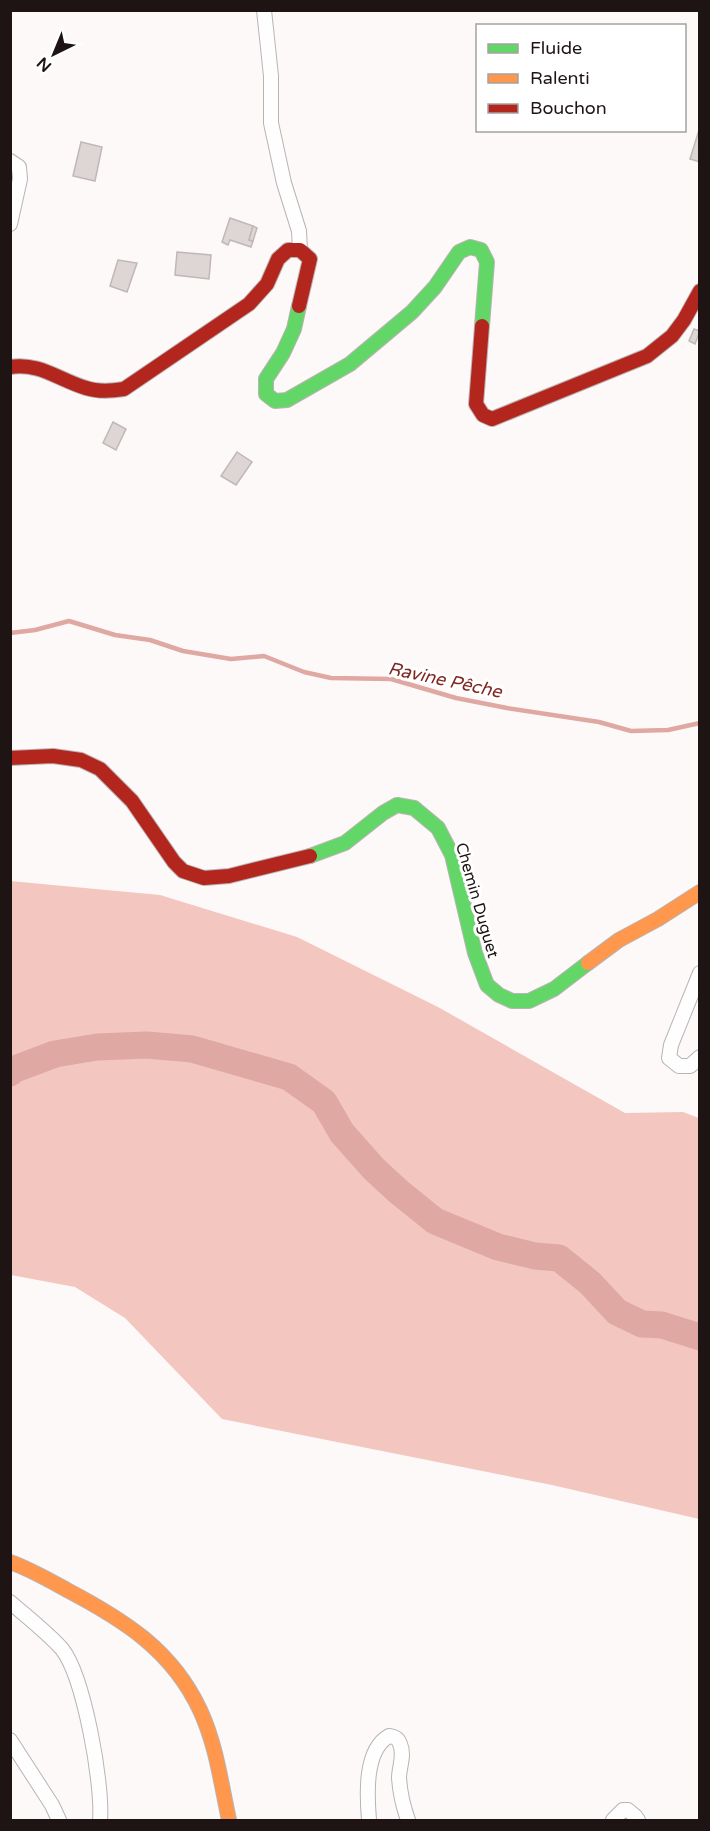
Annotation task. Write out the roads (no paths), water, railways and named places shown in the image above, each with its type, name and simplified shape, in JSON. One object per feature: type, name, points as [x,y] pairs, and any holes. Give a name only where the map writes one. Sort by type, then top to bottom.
[{"type":"street","points":[[264,10],[271,76],[271,123],[284,183],[299,231],[300,250]]},
{"type":"street","points":[[10,161],[19,167],[21,179],[10,224]]},
{"type":"street","points":[[10,367],[22,364],[87,388],[106,391],[123,389],[249,304],[267,284],[278,260],[288,250],[300,250],[310,259],[294,329],[283,353],[266,379],[266,394],[274,401],[288,400],[350,364],[412,312],[435,287],[459,252],[470,247],[481,250],[487,262],[476,404],[483,416],[492,419],[647,356],[672,336],[696,300],[699,291]]},
{"type":"street","name":"Chemin Duguet","points":[[10,758],[53,756],[81,760],[100,769],[132,801],[174,862],[183,871],[204,878],[229,876],[312,855],[345,843],[383,813],[398,805],[414,808],[438,828],[452,855],[475,953],[487,985],[499,995],[512,1001],[529,1001],[554,989],[619,940],[658,919],[699,892]]},
{"type":"street","points":[[699,973],[671,1046],[669,1058],[679,1066],[690,1066],[699,1057]]},
{"type":"street","points":[[10,1562],[117,1619],[152,1644],[175,1668],[200,1710],[229,1821]]},
{"type":"street","points":[[10,1602],[62,1649],[71,1664],[83,1701],[97,1769],[101,1806],[100,1821]]},
{"type":"street","points":[[369,1821],[367,1795],[372,1758],[379,1744],[389,1736],[399,1740],[402,1747],[400,1793],[408,1821]]},
{"type":"street","points":[[10,1740],[52,1805],[59,1821]]},
{"type":"street","points":[[613,1821],[615,1816],[623,1810],[628,1810],[638,1821]]},
{"type":"waterway","name":"Ravine Pêche","points":[[10,633],[35,630],[69,621],[115,635],[150,640],[183,651],[231,659],[264,656],[304,672],[331,678],[391,679],[456,698],[599,722],[631,731],[668,730],[700,723]]},
{"type":"waterway","points":[[10,1073],[55,1054],[97,1047],[147,1045],[192,1049],[289,1077],[324,1102],[342,1133],[374,1169],[435,1221],[498,1247],[535,1256],[559,1258],[590,1283],[617,1312],[642,1324],[662,1325],[700,1337]]}]
